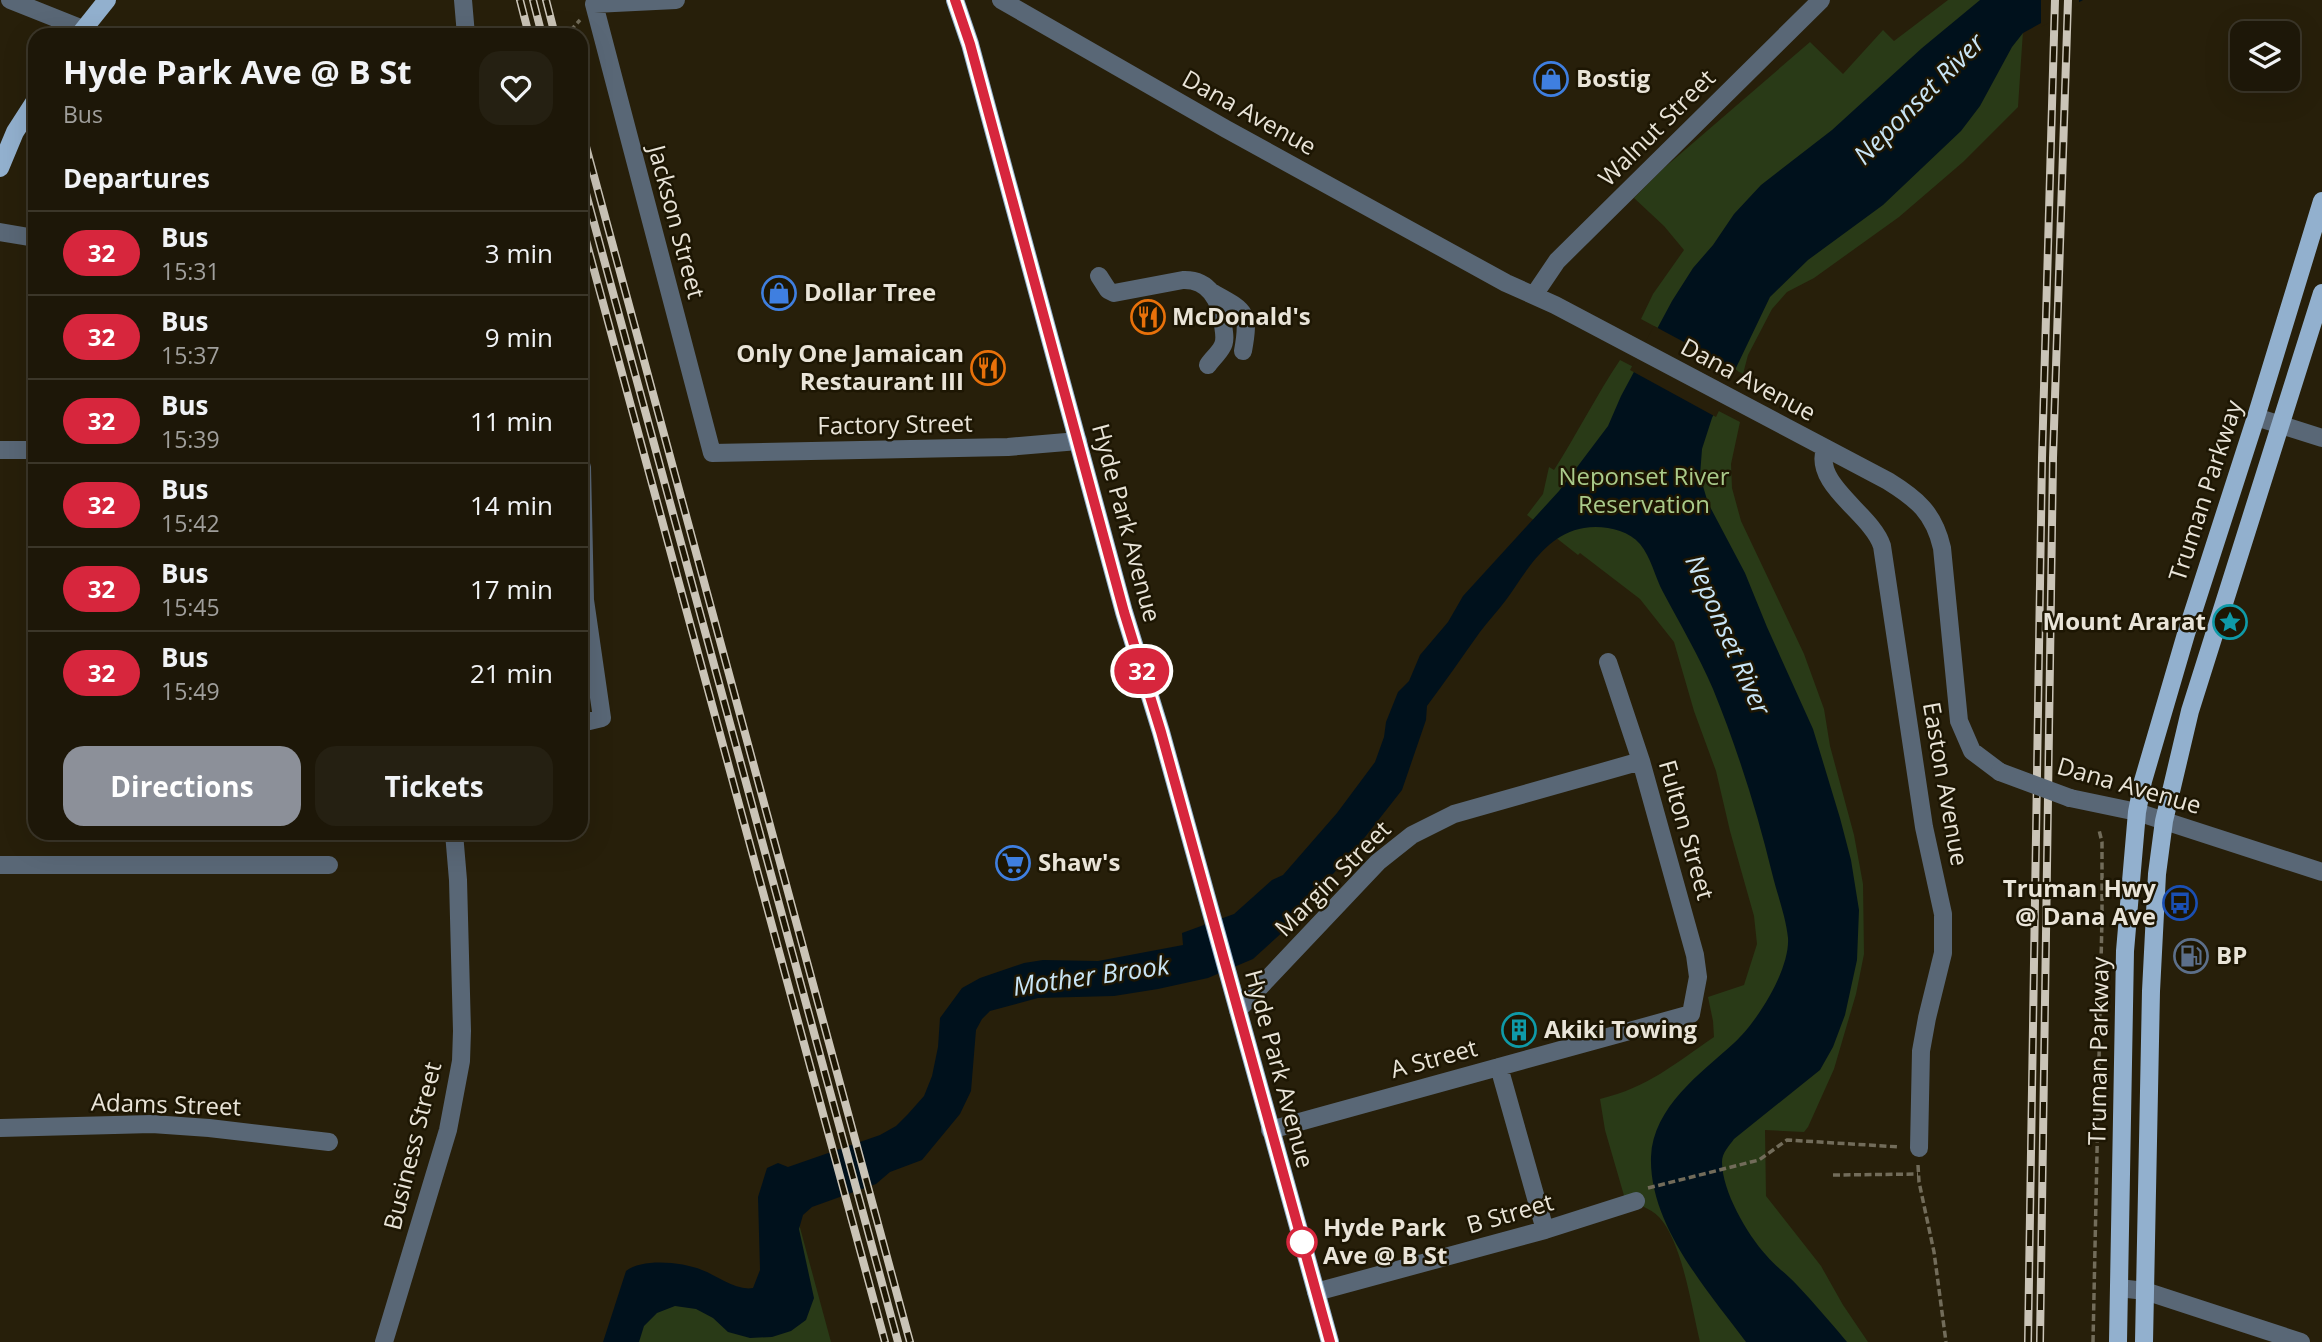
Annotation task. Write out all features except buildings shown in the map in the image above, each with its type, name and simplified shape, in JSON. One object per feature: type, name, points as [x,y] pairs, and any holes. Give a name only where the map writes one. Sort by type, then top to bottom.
[{"type":"main road","points":[[84,28],[107,0]]},
{"type":"main road","name":"Hyde Park Avenue","points":[[955,0],[970,44],[1124,612],[1161,732],[1330,1342]]},
{"type":"main road","points":[[0,168],[15,132],[28,111]]},
{"type":"main road","name":"Truman Parkway","points":[[2118,1342],[2125,951],[2137,812],[2143,780],[2186,634],[2322,201]]},
{"type":"main road","name":"Truman Parkway","points":[[2144,1342],[2151,991],[2157,874],[2164,821],[2190,711],[2322,293]]},
{"type":"street","points":[[10,0],[72,28]]},
{"type":"street","points":[[463,0],[465,28]]},
{"type":"street","points":[[626,1],[676,0]]},
{"type":"street","name":"Dana Avenue","points":[[1001,0],[1226,129],[1506,283],[1534,295],[1907,492],[1924,508],[1936,526],[1944,561],[1959,721],[1972,751],[2000,772],[2070,798],[2137,812],[2322,872]]},
{"type":"street","name":"Walnut Street","points":[[1534,295],[1557,261],[1821,0]]},
{"type":"street","name":"Jackson Street","points":[[626,1],[594,4],[712,453]]},
{"type":"street","points":[[0,232],[28,237]]},
{"type":"street","points":[[1099,276],[1108,290],[1114,293],[1193,280],[1204,284],[1213,293],[1242,310],[1246,319],[1243,351]]},
{"type":"street","points":[[1208,365],[1222,347],[1224,339],[1219,304],[1213,293]]},
{"type":"street","points":[[2256,417],[2322,438]]},
{"type":"street","name":"Factory Street","points":[[712,453],[1008,447],[1078,441]]},
{"type":"street","name":"Easton Avenue","points":[[1825,449],[1823,462],[1830,478],[1845,499],[1875,530],[1882,546],[1924,827],[1943,914],[1942,953],[1921,1051],[1919,1148]]},
{"type":"street","points":[[0,450],[28,450]]},
{"type":"street","points":[[588,621],[602,718],[588,721]]},
{"type":"street","name":"Fulton Street","points":[[1608,662],[1641,761],[1695,955],[1698,977],[1691,1014]]},
{"type":"street","name":"Margin Street","points":[[1238,1010],[1378,862],[1412,835],[1454,814],[1641,761]]},
{"type":"street","name":"Business Street","points":[[384,1342],[448,1130],[461,1061],[458,880],[455,840]]},
{"type":"street","points":[[0,865],[328,864]]},
{"type":"street","name":"A Street","points":[[1270,1130],[1691,1014]]},
{"type":"street","points":[[1499,1067],[1545,1230]]},
{"type":"street","name":"Adams Street","points":[[0,1128],[152,1124],[329,1142]]},
{"type":"street","name":"B Street","points":[[1316,1292],[1545,1230],[1639,1195]]},
{"type":"street","points":[[2119,1288],[2145,1291],[2301,1342]]},
{"type":"path","points":[[2093,1342],[2102,907],[2102,842],[2099,830]]},
{"type":"path","points":[[1639,1195],[1763,1158],[1787,1140],[1919,1148],[1918,1174],[1934,1252],[1946,1342]]},
{"type":"path","points":[[1833,1175],[1918,1174]]},
{"type":"green space","points":[[1948,0],[2025,0],[2018,107],[1963,162],[1899,217],[1814,278],[1787,292],[1772,309],[1748,355],[1743,374],[1641,319],[1653,294],[1684,250],[1664,226],[1634,198],[1664,168],[1810,42],[1843,74],[1883,30],[1894,41]]},
{"type":"green space","name":"Neponset River Reservation","points":[[1620,360],[1740,422],[1731,464],[1732,488],[1741,521],[1804,654],[1824,709],[1830,746],[1854,835],[1863,884],[1864,954],[1856,994],[1834,1069],[1808,1127],[1804,1132],[1765,1130],[1766,1196],[1821,1266],[1868,1342],[1700,1342],[1674,1242],[1659,1217],[1643,1206],[1625,1199],[1605,1130],[1600,1099],[1647,1081],[1714,1037],[1708,997],[1744,985],[1757,944],[1754,916],[1716,771],[1694,711],[1674,642],[1640,599],[1527,515],[1543,494],[1549,467],[1554,470]]},
{"type":"green space","points":[[796,1213],[831,1342],[634,1342],[641,1322],[651,1310],[685,1298],[734,1328]]},
{"type":"water","points":[[1980,0],[2083,0],[2023,33],[2012,47],[1980,106],[1961,131],[1883,205],[1808,260],[1770,297],[1712,418],[1702,449],[1700,476],[1708,503],[1745,573],[1813,729],[1851,860],[1859,910],[1857,960],[1845,1015],[1833,1047],[1820,1070],[1734,1139],[1723,1156],[1723,1173],[1737,1212],[1759,1246],[1847,1342],[1746,1342],[1684,1256],[1660,1207],[1653,1182],[1651,1157],[1660,1122],[1681,1092],[1743,1034],[1762,1009],[1784,965],[1788,938],[1753,803],[1708,677],[1663,592],[1644,549],[1628,535],[1599,527],[1584,528],[1559,538],[1529,566],[1427,706],[1426,720],[1402,790],[1296,920],[1253,959],[1208,978],[1158,989],[1114,996],[1038,998],[990,1011],[976,1030],[971,1091],[960,1114],[922,1160],[890,1172],[876,1184],[812,1207],[803,1215],[799,1229],[814,1298],[806,1320],[791,1331],[772,1337],[750,1338],[728,1332],[713,1318],[696,1309],[675,1306],[657,1313],[644,1326],[639,1342],[603,1342],[626,1271],[633,1267],[652,1263],[684,1265],[734,1285],[753,1288],[760,1270],[758,1197],[767,1168],[778,1163],[788,1167],[880,1135],[896,1126],[924,1096],[932,1076],[938,1047],[940,1018],[962,988],[980,978],[1024,963],[1043,960],[1098,961],[1183,945],[1182,933],[1234,914],[1272,880],[1283,875],[1337,813],[1375,762],[1398,692],[1409,681],[1420,655],[1448,622],[1463,596],[1559,491],[1608,426],[1621,396],[1672,301],[1734,214],[1761,185],[1832,130],[1922,48]]},
{"type":"pier","points":[[2041,0],[2079,0],[2079,6],[2041,27]]},
{"type":"pier","points":[[1654,326],[1738,371],[1716,417],[1630,370]]},
{"type":"railway","points":[[520,0],[527,28]]},
{"type":"railway","points":[[533,0],[540,28]]},
{"type":"railway","points":[[546,0],[553,28]]},
{"type":"railway","points":[[2028,1342],[2042,458],[2055,0]]},
{"type":"railway","points":[[2040,1342],[2053,458],[2068,0]]},
{"type":"railway","points":[[588,154],[910,1342]]},
{"type":"railway","points":[[588,201],[898,1342]]},
{"type":"railway","points":[[588,248],[885,1342]]},
{"type":"bus line","name":"32","points":[[955,0],[1025,239],[1124,612],[1161,732],[1330,1342]]},
{"type":"place","name":"Bostig","points":[[1551,79]]},
{"type":"place","name":"Dollar Tree","points":[[779,293]]},
{"type":"place","name":"McDonald's","points":[[1148,317]]},
{"type":"place","name":"Only One Jamaican Restaurant III","points":[[988,368]]},
{"type":"place","name":"Mount Ararat","points":[[2230,622]]},
{"type":"place","name":"Shaw's","points":[[1013,863]]},
{"type":"place","name":"Truman Hwy @ Dana Ave","points":[[2180,903]]},
{"type":"place","name":"BP","points":[[2191,956]]},
{"type":"place","name":"Akiki Towing","points":[[1519,1030]]},
{"type":"place","name":"Hyde Park Ave @ B St","points":[[1302,1242]]},
{"type":"water label","name":"Neponset River","points":[[1919,99]]},
{"type":"water label","name":"Neponset River","points":[[1728,635]]},
{"type":"water label","name":"Mother Brook","points":[[1091,976]]}]
